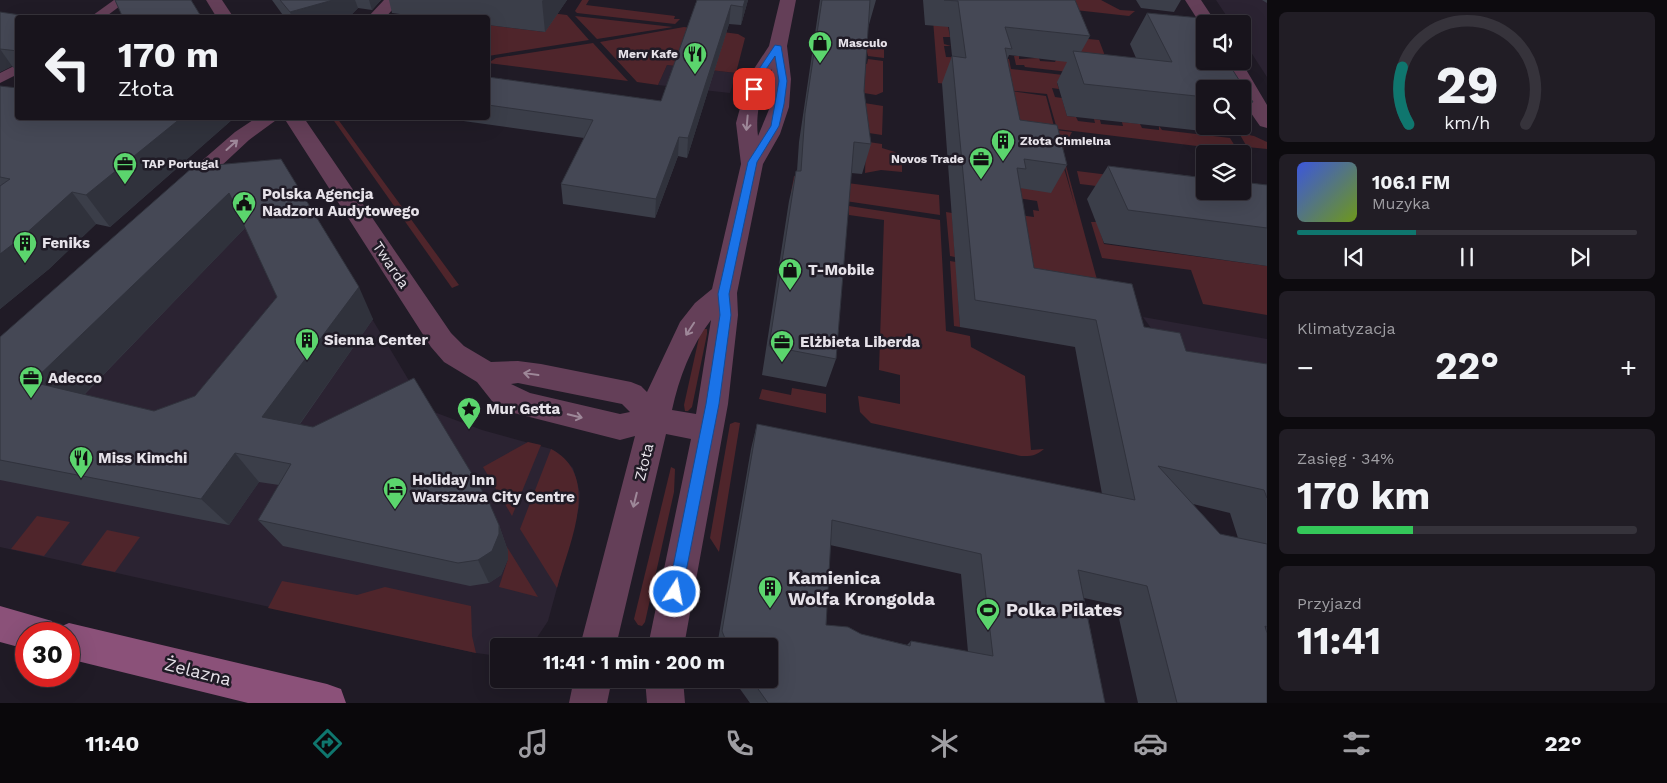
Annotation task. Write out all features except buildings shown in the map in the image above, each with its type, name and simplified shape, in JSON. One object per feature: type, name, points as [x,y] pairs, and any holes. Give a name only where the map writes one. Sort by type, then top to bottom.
[{"type":"street","points":[[214,0],[224,15]]},
{"type":"street","points":[[379,15],[393,0]]},
{"type":"street","points":[[668,638],[708,429],[725,315],[724,294],[752,162],[775,126],[780,104],[783,81],[778,46],[788,0]]},
{"type":"street","points":[[1193,0],[1202,15]]},
{"type":"street","points":[[752,162],[747,141],[746,123],[757,78],[778,46]]},
{"type":"street","points":[[1237,70],[1267,122]]},
{"type":"street","points":[[165,205],[242,136],[266,120]]},
{"type":"street","name":"Twarda","points":[[295,120],[441,340],[459,358],[487,374],[502,393],[524,404],[620,427],[655,419],[708,429]]},
{"type":"street","name":"Złota","points":[[600,638],[663,385],[690,329],[704,310],[724,294]]},
{"type":"street","points":[[0,624],[15,628]]},
{"type":"street","name":"Żelazna","points":[[80,644],[327,703]]},
{"type":"street","points":[[588,703],[590,688]]},
{"type":"street","points":[[665,688],[666,703]]},
{"type":"lane","points":[[100,15],[122,0]]},
{"type":"lane","points":[[0,79],[15,70]]},
{"type":"shaded area","points":[[582,0],[589,0],[586,5],[675,16],[674,19],[680,19],[675,24],[577,13],[575,11]]},
{"type":"shaded area","points":[[1071,0],[1101,0],[1120,10],[1135,11],[1129,16],[1075,10]]},
{"type":"shaded area","points":[[1216,0],[1267,0],[1267,77],[1251,52],[1251,15],[1226,15]]},
{"type":"shaded area","points":[[542,12],[567,15],[589,40],[490,56],[490,25],[545,32]]},
{"type":"shaded area","points":[[575,16],[673,27],[597,39]]},
{"type":"shaded area","points":[[933,20],[947,21],[950,37],[943,37],[944,44],[951,46],[944,46],[946,57],[1009,59],[1011,69],[1089,78],[1057,83],[1059,89],[1052,88],[1055,97],[1062,98],[1067,116],[1076,117],[1078,121],[1095,123],[1094,119],[1100,120],[1101,124],[1123,126],[1122,122],[1140,124],[1142,128],[1159,130],[1159,126],[1162,130],[1230,138],[1234,145],[1196,146],[1057,129],[1047,94],[1004,90],[1046,96],[1055,130],[1072,132],[1062,151],[1102,298],[1039,289],[1019,215],[1034,217],[1033,210],[1039,211],[1037,201],[1012,197],[1057,144],[1075,206],[1059,144],[997,136],[989,88],[938,83]]},
{"type":"shaded area","points":[[684,27],[738,34],[745,38],[736,73],[667,65],[658,85],[637,82],[600,42]]},
{"type":"shaded area","points":[[1067,37],[1099,40],[1113,77],[1016,65],[1014,56],[1019,56],[1019,59],[1039,58],[1040,61],[1055,62]]},
{"type":"shaded area","points":[[863,40],[884,43],[884,58],[868,56],[867,52],[862,51]]},
{"type":"shaded area","points":[[593,43],[628,81],[490,63],[496,58]]},
{"type":"shaded area","points":[[868,59],[883,61],[883,92],[876,95],[858,92],[862,63],[867,64]]},
{"type":"shaded area","points":[[667,65],[736,73],[730,93],[658,85]]},
{"type":"shaded area","points":[[858,102],[883,106],[882,135],[862,132],[862,141],[882,144],[882,148],[895,152],[902,160],[902,172],[881,170],[865,173],[866,144],[853,142],[855,119],[857,118],[855,116],[859,117],[857,110],[861,110],[861,104]]},
{"type":"shaded area","points":[[333,120],[338,120],[459,285],[452,288]]},
{"type":"shaded area","points":[[1240,135],[1254,136],[1267,142],[1267,149],[1251,147],[1251,145],[1246,145]]},
{"type":"shaded area","points":[[1077,171],[1173,183],[1178,196],[1080,184]]},
{"type":"shaded area","points":[[794,176],[939,195],[940,215],[791,193]]},
{"type":"shaded area","points":[[296,192],[426,409],[482,430],[551,449],[558,453],[573,468],[580,493],[579,507],[548,621],[537,638],[490,638],[490,655],[476,653],[0,547],[0,401]]},
{"type":"shaded area","points":[[849,206],[940,220],[946,331],[970,336],[971,347],[1025,376],[1031,450],[1044,449],[1033,455],[1021,456],[871,423],[860,412],[858,396],[900,404],[900,375],[879,370],[884,220],[849,215]]},
{"type":"shaded area","points":[[946,212],[952,213],[955,257],[950,256]]},
{"type":"shaded area","points":[[1091,222],[1097,222],[1104,244],[1267,266],[1267,315],[1203,304],[1191,270],[1102,258]]},
{"type":"shaded area","points":[[950,261],[956,262],[960,327],[954,326]]},
{"type":"shaded area","points":[[1143,317],[1267,339],[1267,488]]},
{"type":"shaded area","points":[[707,329],[707,334],[692,407],[685,411],[684,405],[700,333]]},
{"type":"shaded area","points":[[792,388],[826,394],[826,413],[759,399],[762,389],[791,395]]},
{"type":"shaded area","points":[[740,423],[719,552],[710,538],[730,424]]},
{"type":"shaded area","points":[[528,442],[541,445],[512,516],[483,467]]},
{"type":"shaded area","points":[[551,449],[567,461],[575,476],[579,494],[574,532],[557,588],[520,529]]},
{"type":"shaded area","points":[[671,467],[675,469],[674,492],[645,622],[642,626],[638,625],[634,619]]},
{"type":"shaded area","points":[[37,516],[70,522],[44,556],[11,549]]},
{"type":"shaded area","points":[[107,530],[140,537],[115,572],[81,565]]},
{"type":"shaded area","points":[[507,547],[538,597],[499,587],[508,559]]},
{"type":"shaded area","points":[[282,581],[357,595],[385,587],[471,606],[472,636],[476,653],[268,608]]},
{"type":"place","name":"Masculo","points":[[820,64]]},
{"type":"place","name":"Merv Kafe","points":[[695,75]]},
{"type":"place","name":"Złota Chmielna","points":[[1003,162]]},
{"type":"place","name":"Novos Trade","points":[[981,180]]},
{"type":"place","name":"TAP Portugal","points":[[125,185]]},
{"type":"place","name":"Polska Agencja Nadzoru Audytowego","points":[[244,224]]},
{"type":"place","name":"Feniks","points":[[25,264]]},
{"type":"place","name":"T-Mobile","points":[[790,291]]},
{"type":"place","name":"Sienna Center","points":[[307,361]]},
{"type":"place","name":"Elżbieta Liberda","points":[[782,363]]},
{"type":"place","name":"Adecco","points":[[31,399]]},
{"type":"place","name":"Mur Getta","points":[[469,430]]},
{"type":"place","name":"Miss Kimchi","points":[[81,479]]},
{"type":"place","name":"Holiday Inn Warszawa City Centre","points":[[395,510]]},
{"type":"place","name":"Kamienica Wolfa Krongolda","points":[[770,609]]},
{"type":"place","name":"Polka Pilates","points":[[988,631]]},
{"type":"route","points":[[675,592],[712,404],[725,315],[724,294],[752,162],[775,126],[780,104],[783,81],[782,63],[778,46],[757,78],[754,89]]}]
